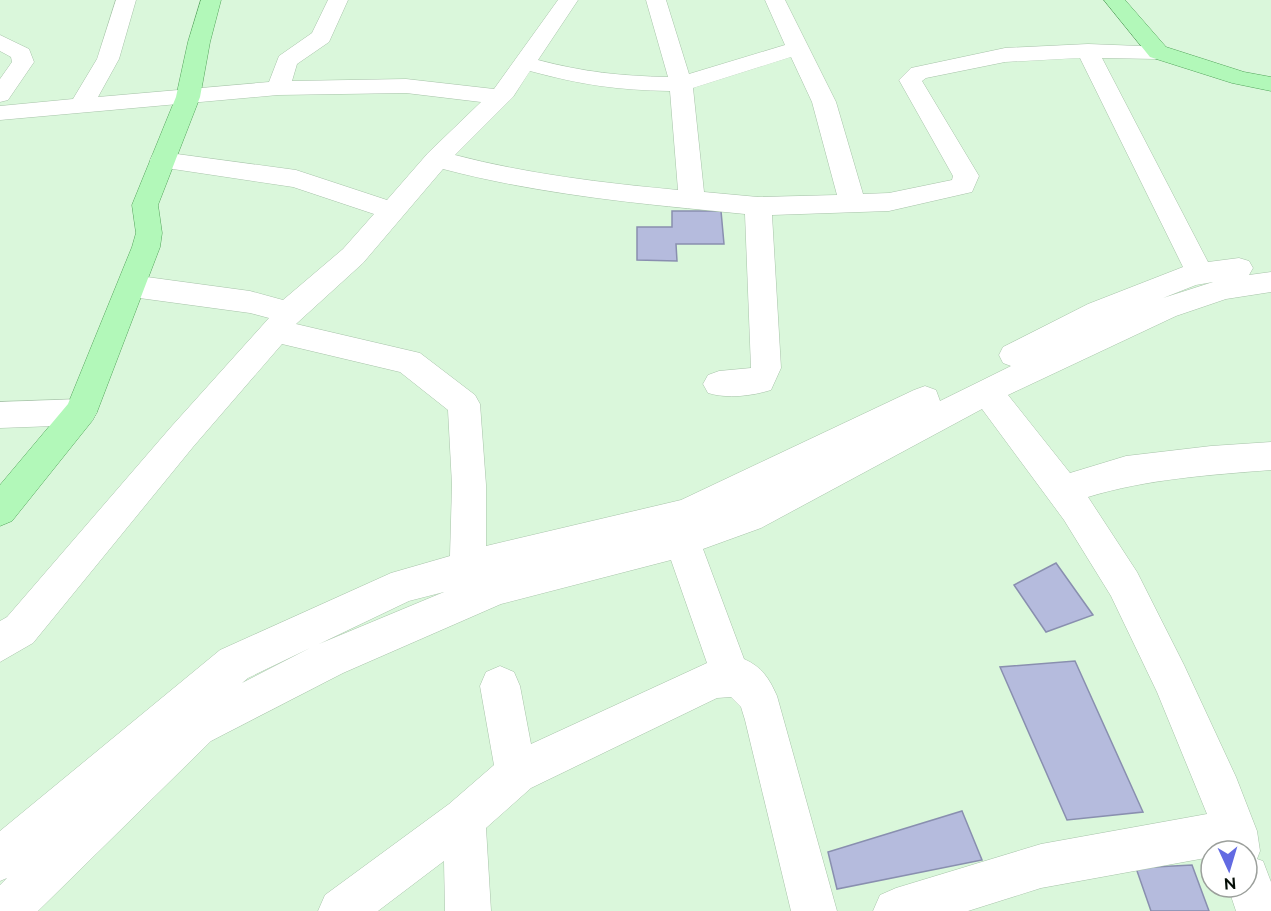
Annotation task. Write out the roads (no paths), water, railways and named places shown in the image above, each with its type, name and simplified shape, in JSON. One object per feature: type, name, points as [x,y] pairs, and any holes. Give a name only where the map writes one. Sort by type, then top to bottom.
[{"type":"main road","points":[[0,510],[81,412],[146,247],[149,233],[145,205],[188,97],[199,42],[211,0]]},
{"type":"main road","points":[[1114,0],[1158,52],[1240,78],[1271,84]]},
{"type":"street","points":[[81,106],[108,59],[126,0]]},
{"type":"street","points":[[278,88],[287,61],[321,37],[338,0]]},
{"type":"street","points":[[7,630],[182,437],[282,322],[353,256],[437,159],[499,97],[568,0]]},
{"type":"street","points":[[656,0],[681,84],[692,200]]},
{"type":"street","points":[[775,0],[824,102],[853,204]]},
{"type":"street","points":[[0,42],[21,54],[23,62],[0,95]]},
{"type":"street","points":[[525,63],[582,78],[622,84],[681,84],[797,48]]},
{"type":"street","points":[[437,159],[502,176],[692,200],[758,206],[889,202],[963,186],[966,176],[910,80],[919,73],[1005,55],[1088,51],[1158,52]]},
{"type":"street","points":[[1088,51],[1200,274]]},
{"type":"street","points":[[0,113],[278,88],[406,86],[499,97]]},
{"type":"street","points":[[162,160],[296,179],[392,211]]},
{"type":"street","points":[[719,384],[760,381],[766,368],[758,206]]},
{"type":"street","points":[[0,859],[234,664],[404,585],[567,542],[686,515],[1098,312],[1200,274],[1271,264]]},
{"type":"street","points":[[5,911],[198,727],[329,659],[498,587],[682,540],[749,517],[987,391],[1166,308],[1225,289],[1271,282]]},
{"type":"street","points":[[132,286],[250,302],[282,322],[409,363],[464,404],[469,485],[468,568]]},
{"type":"street","points":[[987,391],[1063,490],[1124,584],[1173,682],[1236,839]]},
{"type":"street","points":[[0,415],[81,412]]},
{"type":"street","points":[[1063,490],[1126,471],[1211,460],[1271,456]]},
{"type":"street","points":[[682,540],[731,677]]},
{"type":"street","points":[[341,911],[464,819],[516,772],[714,679],[731,677],[744,679],[757,696],[814,911]]},
{"type":"street","points":[[500,686],[516,772]]},
{"type":"street","points":[[464,819],[468,911]]},
{"type":"street","points":[[896,911],[1041,866],[1199,846]]}]
